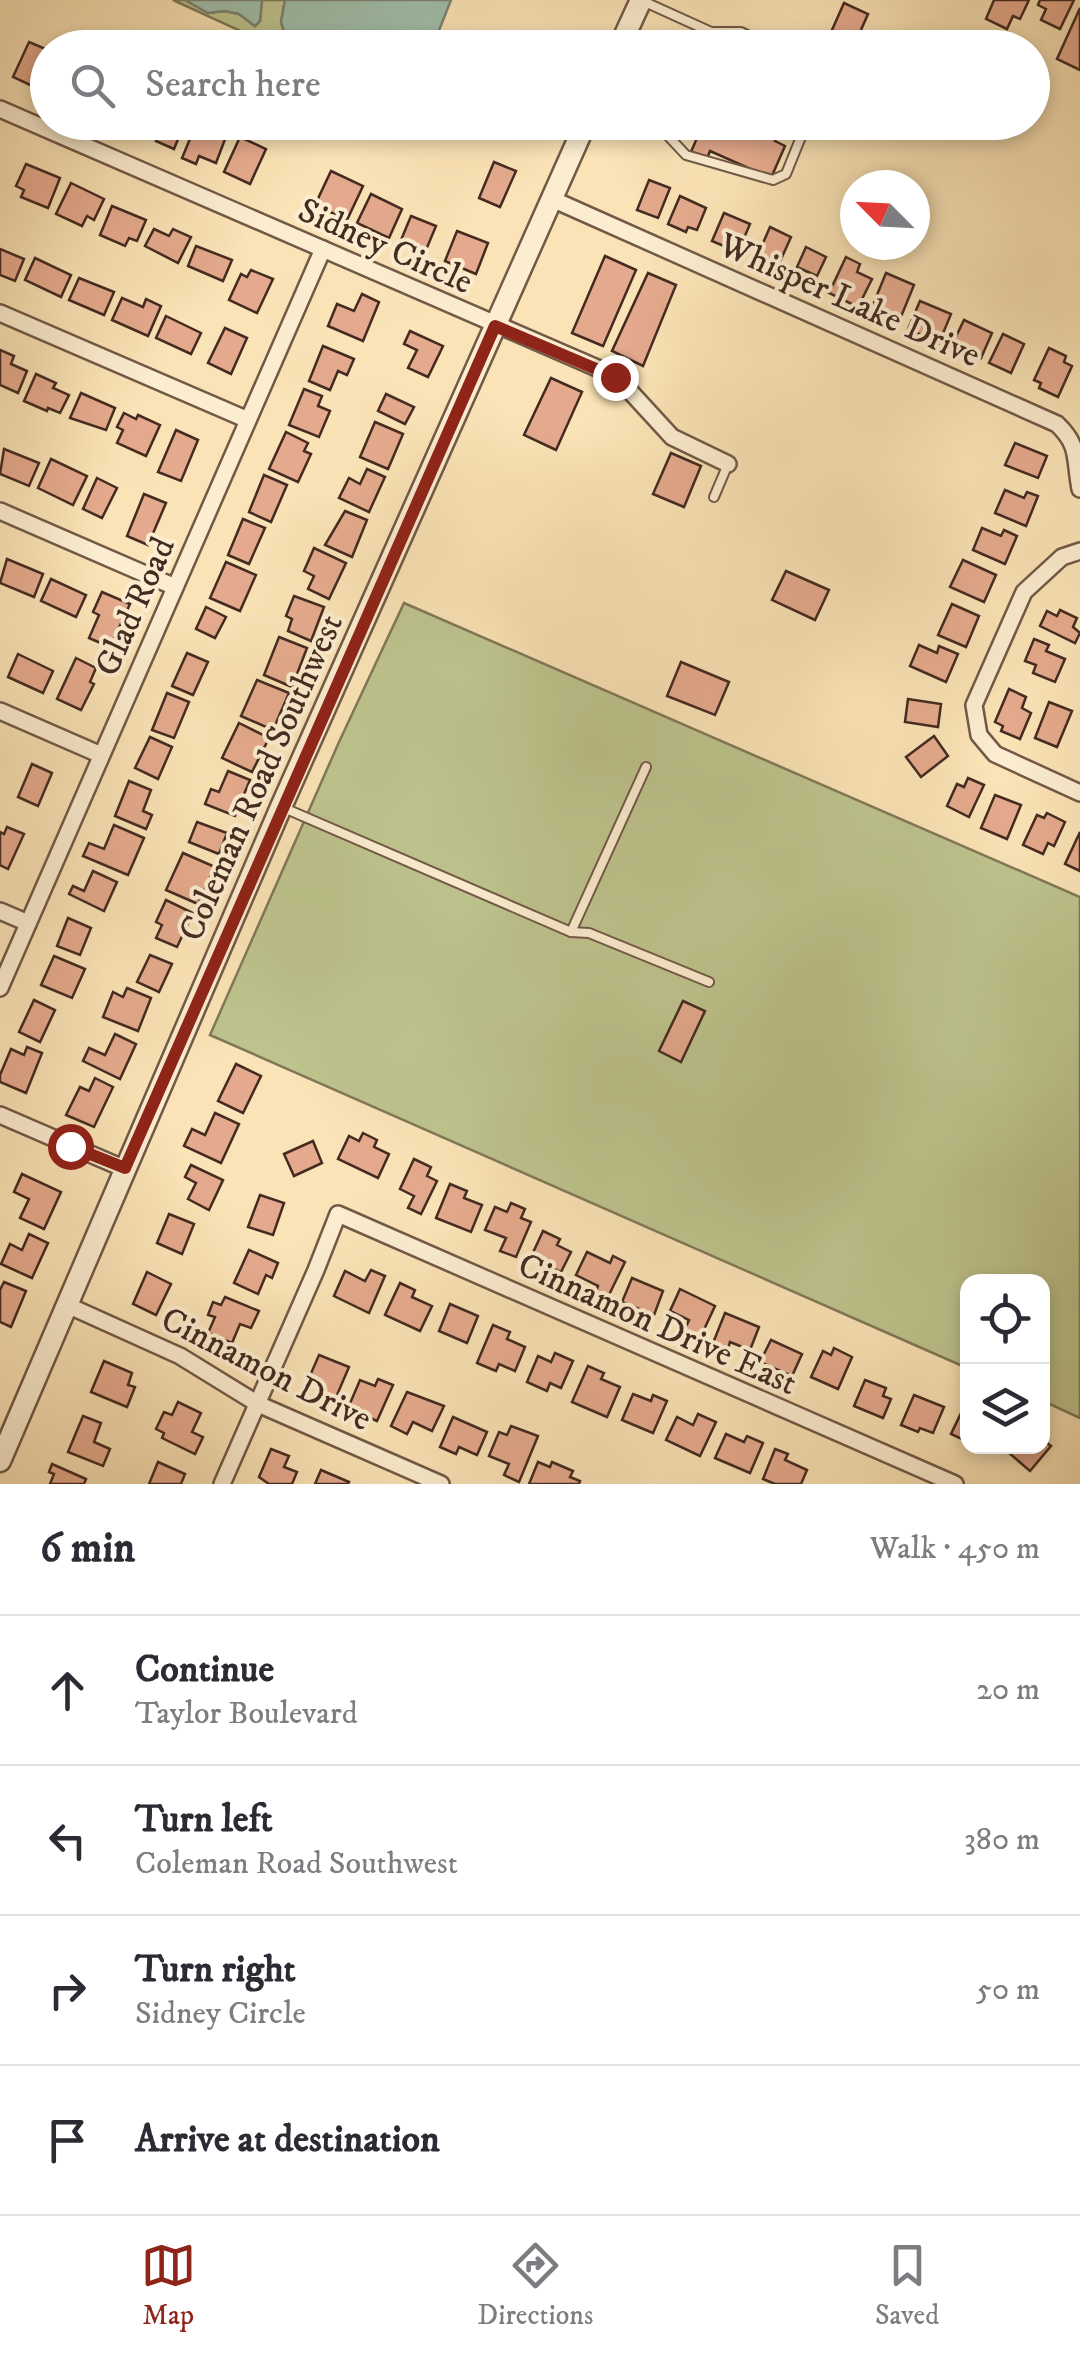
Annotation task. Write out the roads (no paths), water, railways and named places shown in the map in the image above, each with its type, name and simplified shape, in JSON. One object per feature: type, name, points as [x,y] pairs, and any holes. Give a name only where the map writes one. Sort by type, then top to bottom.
[{"type":"street","points":[[628,30],[640,0]]},
{"type":"street","name":"Sidney Circle","points":[[0,109],[30,122]]},
{"type":"street","name":"Sidney Circle","points":[[72,140],[615,377],[672,437],[728,464]]},
{"type":"street","name":"Coleman Road Southwest","points":[[0,1461],[282,808],[578,140]]},
{"type":"street","name":"Whisper Lake Drive","points":[[552,199],[1057,424],[1078,447],[1080,489]]},
{"type":"street","name":"Glad Road","points":[[0,988],[323,248]]},
{"type":"street","points":[[0,313],[248,420]]},
{"type":"street","points":[[0,512],[175,587]]},
{"type":"street","points":[[1080,550],[1062,557],[1024,592],[974,705],[979,735],[994,754],[1080,794]]},
{"type":"street","points":[[0,711],[101,755]]},
{"type":"street","points":[[0,911],[28,923]]},
{"type":"street","points":[[0,1114],[125,1168]]},
{"type":"street","name":"Cinnamon Drive East","points":[[258,1404],[338,1214],[955,1484]]},
{"type":"street","name":"Cinnamon Drive","points":[[67,1305],[180,1356],[258,1404],[441,1484]]},
{"type":"street","points":[[222,1484],[258,1404]]},
{"type":"lane","points":[[640,0],[707,30]]},
{"type":"lane","points":[[671,140],[686,156],[773,180],[786,174],[800,140]]},
{"type":"lane","points":[[714,497],[728,464]]},
{"type":"lane","points":[[571,932],[646,767]]},
{"type":"lane","points":[[282,808],[571,932],[589,933],[709,982]]}]
